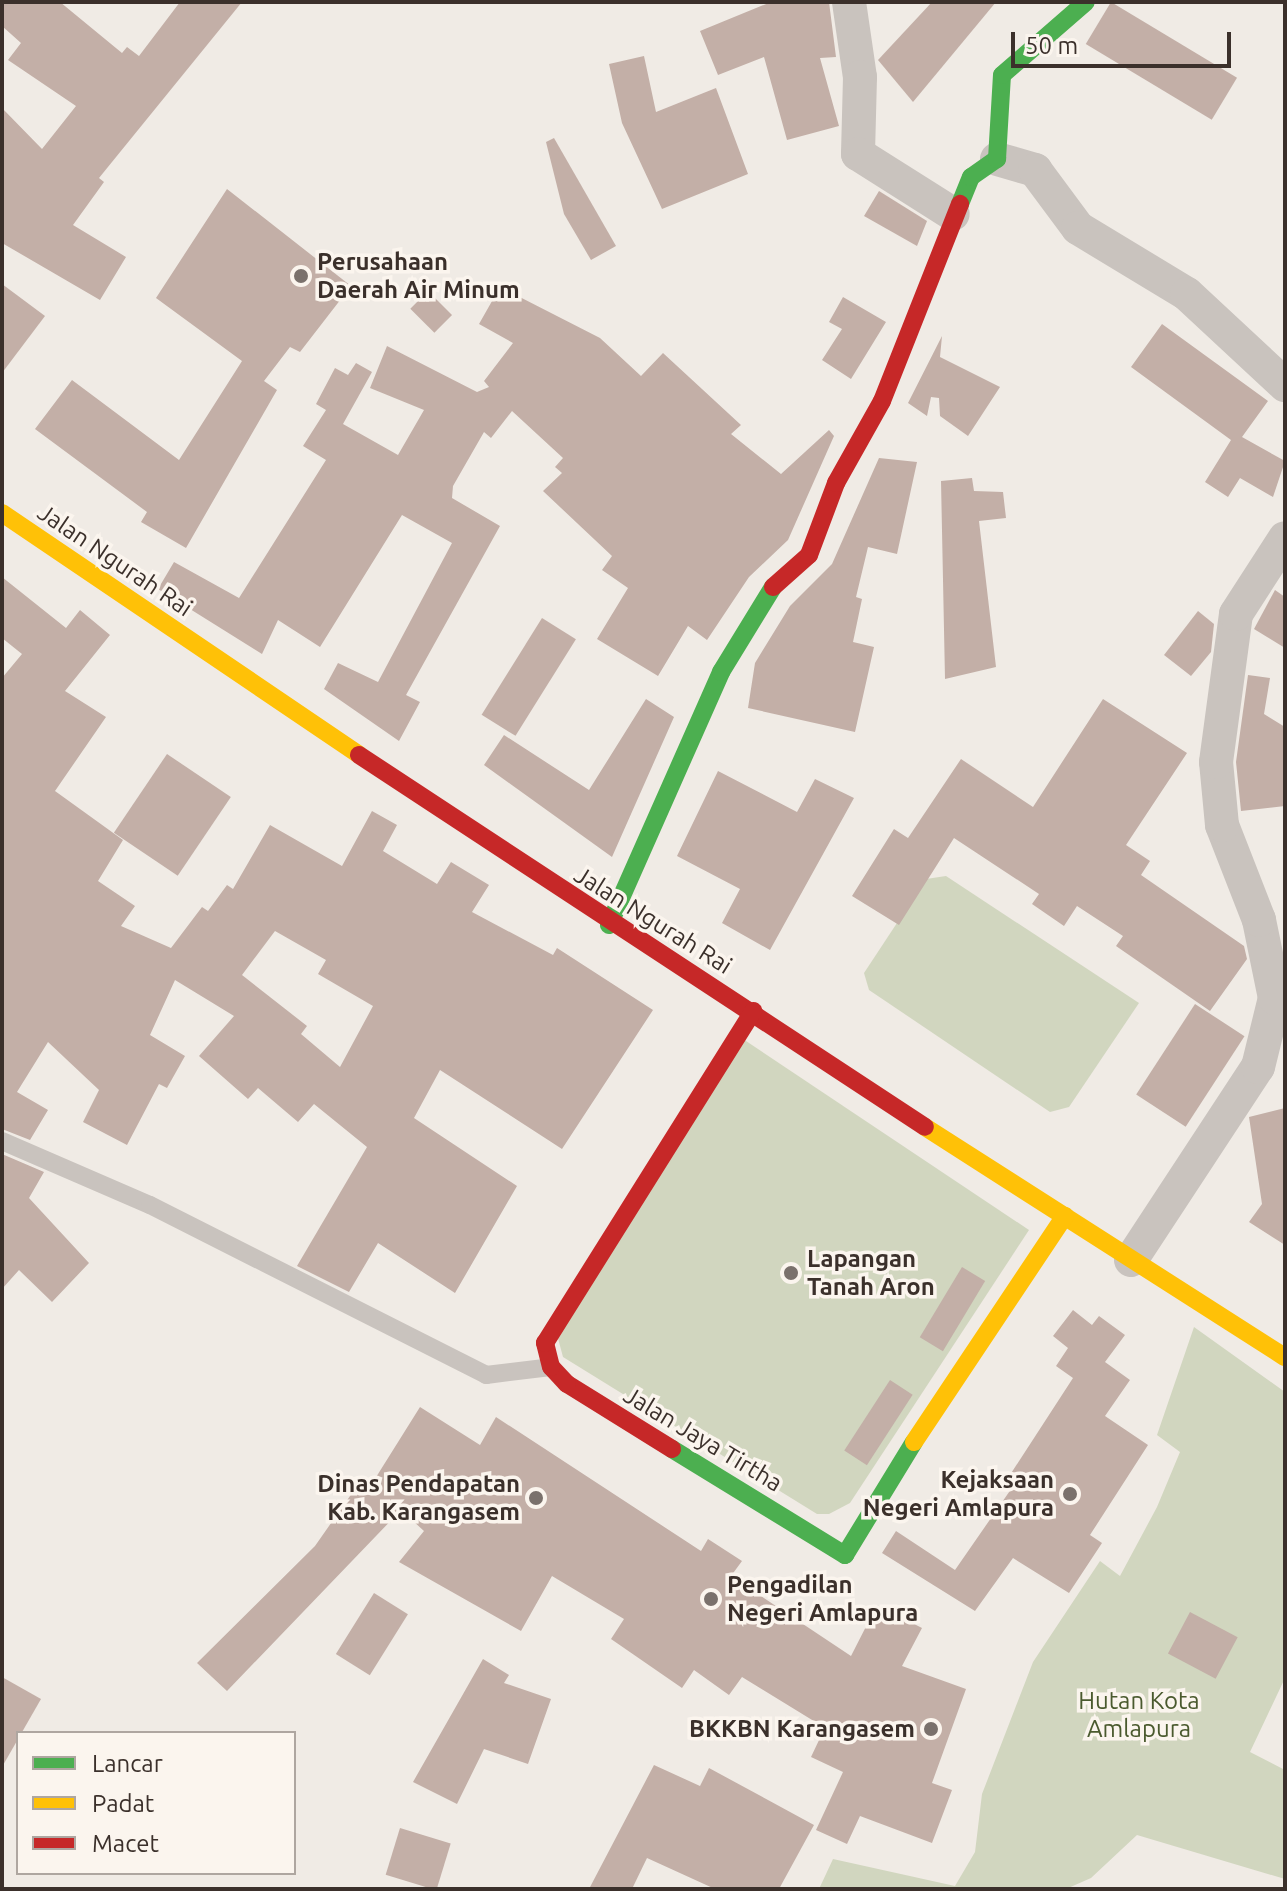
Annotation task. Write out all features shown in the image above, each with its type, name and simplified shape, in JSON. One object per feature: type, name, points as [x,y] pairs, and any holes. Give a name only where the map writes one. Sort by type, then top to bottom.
[{"type":"street","points":[[849,2],[860,77],[858,154],[953,214]]},
{"type":"street","points":[[997,159],[1002,75],[1086,2]]},
{"type":"street","points":[[609,925],[721,672],[770,590],[809,555],[836,483],[882,401],[953,214],[971,177],[997,159]]},
{"type":"street","points":[[997,159],[1035,170],[1078,228],[1187,294],[1285,385]]},
{"type":"street","name":"Jalan Ngurah Rai","points":[[2,513],[609,925],[753,1011],[1131,1260],[1285,1357]]},
{"type":"street","points":[[1131,1260],[1258,1067],[1275,998],[1259,920],[1222,825],[1216,762],[1236,614],[1285,538]]},
{"type":"street","points":[[551,1367],[545,1343],[569,1300],[753,1011]]},
{"type":"street","name":"Jalan Jaya Tirtha","points":[[551,1367],[845,1555],[982,1332],[1065,1216]]},
{"type":"lane","points":[[2,1141],[150,1205],[486,1375],[551,1367]]},
{"type":"green space","points":[[946,876],[1139,1003],[1069,1107],[1050,1112],[869,990],[864,973],[926,879]]},
{"type":"green space","name":"Lapangan Tanah Aron","points":[[737,1035],[1029,1230],[850,1503],[829,1514],[817,1514],[563,1357],[552,1316]]},
{"type":"green space","name":"Hutan Kota Amlapura","points":[[1194,1327],[1285,1392],[1285,1678],[1250,1752],[1285,1770],[1285,1879],[1137,1835],[1091,1878],[1066,1889],[819,1889],[833,1859],[955,1886],[975,1852],[982,1794],[1033,1662],[1100,1561],[1120,1576],[1157,1507],[1180,1452],[1157,1435]]},
{"type":"building","points":[[2,2],[60,2],[122,53],[127,47],[139,56],[180,2],[242,2],[99,178],[104,182],[73,225],[126,257],[100,300],[2,243],[2,108],[42,149],[76,106],[8,60],[21,43],[2,26]]},
{"type":"building","points":[[771,2],[829,2],[836,57],[820,58],[839,126],[787,140],[764,57],[718,75],[700,31]]},
{"type":"building","points":[[932,2],[996,2],[913,102],[878,60]]},
{"type":"building","points":[[1111,2],[1237,78],[1212,120],[1086,44]]},
{"type":"building","points":[[644,56],[656,112],[716,88],[748,174],[662,209],[622,123],[609,64]]},
{"type":"building","points":[[554,138],[616,246],[591,260],[564,214],[546,142]]},
{"type":"building","points":[[227,189],[351,286],[300,352],[290,347],[264,381],[277,390],[186,548],[141,522],[147,512],[35,429],[72,380],[179,460],[242,361],[156,298]]},
{"type":"building","points":[[879,191],[927,221],[917,246],[864,216]]},
{"type":"building","points":[[2,284],[45,316],[2,373]]},
{"type":"building","points":[[500,287],[600,338],[641,376],[663,353],[741,425],[731,434],[781,474],[829,430],[834,436],[788,540],[749,577],[707,640],[688,626],[658,676],[597,639],[628,588],[602,570],[612,556],[543,491],[562,473],[555,467],[563,458],[512,411],[491,438],[484,432],[453,486],[452,498],[500,526],[406,695],[420,702],[399,741],[324,689],[338,663],[378,682],[452,543],[402,515],[320,647],[278,620],[262,654],[158,589],[174,562],[239,598],[326,460],[303,446],[326,410],[316,404],[335,368],[348,375],[356,363],[372,372],[343,424],[398,455],[424,410],[370,388],[387,346],[477,392],[489,387],[484,381],[513,343],[479,324]]},
{"type":"building","points":[[428,291],[452,315],[434,333],[410,309]]},
{"type":"building","points":[[843,297],[886,322],[851,379],[822,360],[842,329],[829,322]]},
{"type":"building","points":[[1162,324],[1268,401],[1242,437],[1285,461],[1273,497],[1240,478],[1228,497],[1205,482],[1231,440],[1131,367]]},
{"type":"building","points":[[942,336],[940,357],[1000,387],[968,436],[940,416],[939,398],[931,397],[927,416],[908,403]]},
{"type":"building","points":[[879,458],[917,462],[897,554],[868,547],[856,597],[862,599],[853,642],[874,647],[855,732],[748,708],[755,663],[790,606],[832,564]]},
{"type":"building","points":[[972,478],[974,491],[1003,492],[1006,518],[979,521],[996,667],[945,679],[941,481]]},
{"type":"building","points":[[2,577],[66,628],[80,610],[110,635],[65,691],[106,717],[55,791],[123,840],[98,881],[135,906],[121,926],[171,948],[202,907],[208,911],[227,885],[233,889],[270,825],[342,866],[372,811],[397,825],[383,851],[437,884],[451,862],[489,885],[472,912],[553,955],[557,948],[653,1010],[562,1149],[440,1070],[414,1118],[517,1186],[455,1293],[378,1243],[349,1292],[297,1266],[367,1147],[314,1104],[298,1122],[258,1088],[248,1099],[199,1056],[234,1016],[175,980],[150,1035],[185,1056],[167,1088],[159,1084],[127,1145],[83,1122],[99,1090],[48,1042],[17,1092],[48,1110],[30,1140],[2,1129],[2,678],[22,654],[2,638]],"holes":[[[275,931],[326,960],[318,974],[373,1006],[340,1067],[301,1034],[307,1026],[242,975]]]},
{"type":"building","points":[[1275,590],[1285,597],[1285,648],[1254,629]]},
{"type":"building","points":[[1198,611],[1214,624],[1211,652],[1191,676],[1164,655]]},
{"type":"building","points":[[542,618],[576,639],[516,736],[482,715]]},
{"type":"building","points":[[1248,675],[1270,678],[1264,714],[1285,727],[1285,806],[1241,811],[1236,762]]},
{"type":"building","points":[[646,699],[674,717],[612,857],[484,765],[504,735],[589,790]]},
{"type":"building","points":[[1103,699],[1187,753],[1126,845],[1150,861],[1141,875],[1244,946],[1247,959],[1210,1011],[1116,946],[1123,936],[1077,906],[1064,926],[1032,904],[1039,894],[954,838],[899,925],[852,896],[894,829],[908,838],[961,759],[1033,807]]},
{"type":"building","points":[[167,754],[231,797],[178,876],[114,833]]},
{"type":"building","points":[[718,771],[797,812],[815,779],[854,798],[770,950],[722,923],[740,889],[677,856]]},
{"type":"building","points":[[1195,1004],[1244,1036],[1186,1127],[1136,1095]]},
{"type":"building","points":[[1285,1108],[1285,1245],[1249,1222],[1262,1204],[1249,1117]]},
{"type":"building","points":[[2,1154],[44,1172],[29,1198],[89,1263],[52,1302],[19,1270],[2,1289]]},
{"type":"building","points":[[962,1267],[985,1281],[943,1351],[920,1337]]},
{"type":"building","name":"Kejaksaan Negeri Amlapura","points":[[1073,1310],[1092,1325],[1099,1316],[1125,1335],[1105,1362],[1130,1380],[1105,1416],[1148,1445],[1090,1535],[1102,1543],[1069,1593],[1013,1558],[975,1611],[882,1553],[896,1531],[955,1570],[1016,1482],[1008,1478],[1073,1378],[1056,1366],[1068,1348],[1053,1336]]},
{"type":"building","points":[[890,1380],[913,1395],[867,1465],[844,1450]]},
{"type":"building","points":[[420,1407],[480,1445],[496,1417],[701,1551],[708,1539],[742,1561],[731,1576],[851,1656],[877,1605],[922,1628],[902,1666],[966,1689],[932,1783],[952,1790],[932,1843],[860,1816],[847,1844],[816,1830],[843,1772],[811,1757],[820,1738],[812,1734],[817,1723],[742,1677],[729,1695],[694,1670],[682,1688],[611,1639],[624,1619],[552,1576],[521,1631],[399,1562],[424,1531],[401,1510],[227,1691],[197,1663],[315,1546],[364,1476],[373,1482]]},
{"type":"building","points":[[374,1593],[408,1614],[370,1675],[336,1654]]},
{"type":"building","points":[[1190,1612],[1238,1637],[1216,1679],[1168,1653]]},
{"type":"building","points":[[483,1659],[509,1675],[504,1683],[551,1699],[528,1764],[484,1749],[457,1804],[413,1782]]},
{"type":"building","points":[[2,1677],[41,1699],[23,1731],[16,1731],[16,1743],[2,1767]]},
{"type":"building","points":[[654,1765],[700,1786],[709,1768],[814,1825],[779,1889],[715,1889],[647,1858],[632,1889],[589,1889]]},
{"type":"building","points":[[400,1828],[451,1843],[437,1889],[386,1875]]},
{"type":"traffic: fast","points":[[960,204],[971,177],[997,159],[1002,75],[1086,2]]},
{"type":"traffic: fast","points":[[609,925],[721,672],[773,587]]},
{"type":"traffic: fast","points":[[672,1449],[845,1555],[914,1442]]},
{"type":"traffic: slow","points":[[2,513],[359,755]]},
{"type":"traffic: slow","points":[[925,1127],[1285,1357]]},
{"type":"traffic: slow","points":[[914,1442],[1065,1216]]},
{"type":"traffic: jam","points":[[773,587],[809,555],[836,483],[882,401],[960,204]]},
{"type":"traffic: jam","points":[[359,755],[925,1127]]},
{"type":"traffic: jam","points":[[672,1449],[567,1384],[551,1367],[545,1343],[753,1011]]},
{"type":"place","name":"Perusahaan Daerah Air Minum","points":[[301,276]]},
{"type":"place","name":"Lapangan Tanah Aron","points":[[791,1273]]},
{"type":"place","name":"Kejaksaan Negeri Amlapura","points":[[1070,1494]]},
{"type":"place","name":"Dinas Pendapatan Kab. Karangasem","points":[[536,1498]]},
{"type":"place","name":"Pengadilan Negeri Amlapura","points":[[711,1599]]},
{"type":"place","name":"BKKBN Karangasem","points":[[931,1729]]}]
